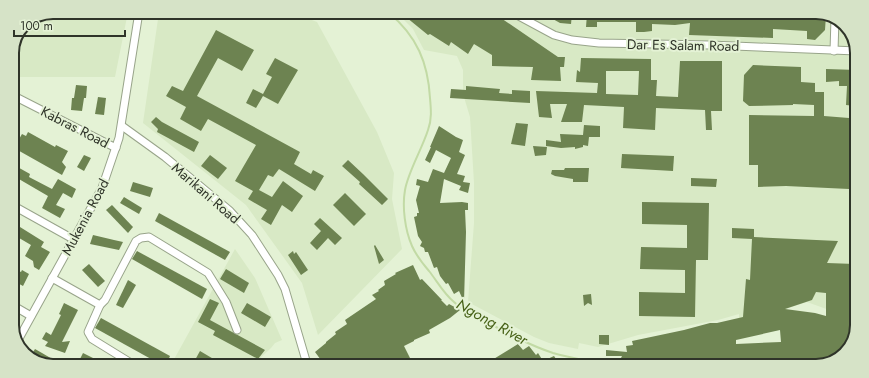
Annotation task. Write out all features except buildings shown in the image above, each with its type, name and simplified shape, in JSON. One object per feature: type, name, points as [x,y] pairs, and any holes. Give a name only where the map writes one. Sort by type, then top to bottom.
[{"type":"street","name":"Mukenia Road","points":[[21,335],[102,188],[122,126],[138,19]]},
{"type":"street","name":"Dar Es Salam Road","points":[[524,19],[554,35],[572,40],[599,43],[710,45],[850,52]]},
{"type":"street","points":[[834,51],[835,25]]},
{"type":"street","name":"Kabras Road","points":[[19,99],[116,148]]},
{"type":"street","name":"Marikani Road","points":[[122,126],[160,153],[225,206],[252,235],[285,289],[306,359]]},
{"type":"street","points":[[19,209],[73,239]]},
{"type":"street","points":[[124,359],[92,339],[88,332],[100,305],[105,300],[136,241],[141,238],[149,237],[208,273],[226,302],[238,330]]},
{"type":"street","points":[[52,278],[100,305]]},
{"type":"street","points":[[19,310],[31,316]]},
{"type":"shaded area","points":[[127,19],[115,77],[19,77],[19,51],[22,40],[29,29],[46,20]]},
{"type":"shaded area","points":[[158,19],[309,19],[317,22],[377,132],[394,173],[392,199],[402,249],[318,335],[302,283],[246,205],[143,123]]},
{"type":"shaded area","points":[[403,19],[816,19],[829,22],[837,26],[843,32],[850,51],[850,318],[807,302],[773,313],[739,319],[739,314],[718,320],[638,335],[598,347],[579,343],[578,349],[549,343],[534,337],[468,302],[474,223],[474,183],[470,117],[463,94],[463,70],[457,56],[424,50],[413,29]]},
{"type":"shaded area","points":[[235,249],[255,278],[282,340],[275,343],[259,359],[174,359]]},
{"type":"waterway","name":"Ngong River","points":[[396,19],[414,41],[424,62],[429,85],[431,110],[429,126],[409,176],[404,197],[406,226],[412,246],[447,295],[457,305],[527,343],[553,353],[578,359]]}]
